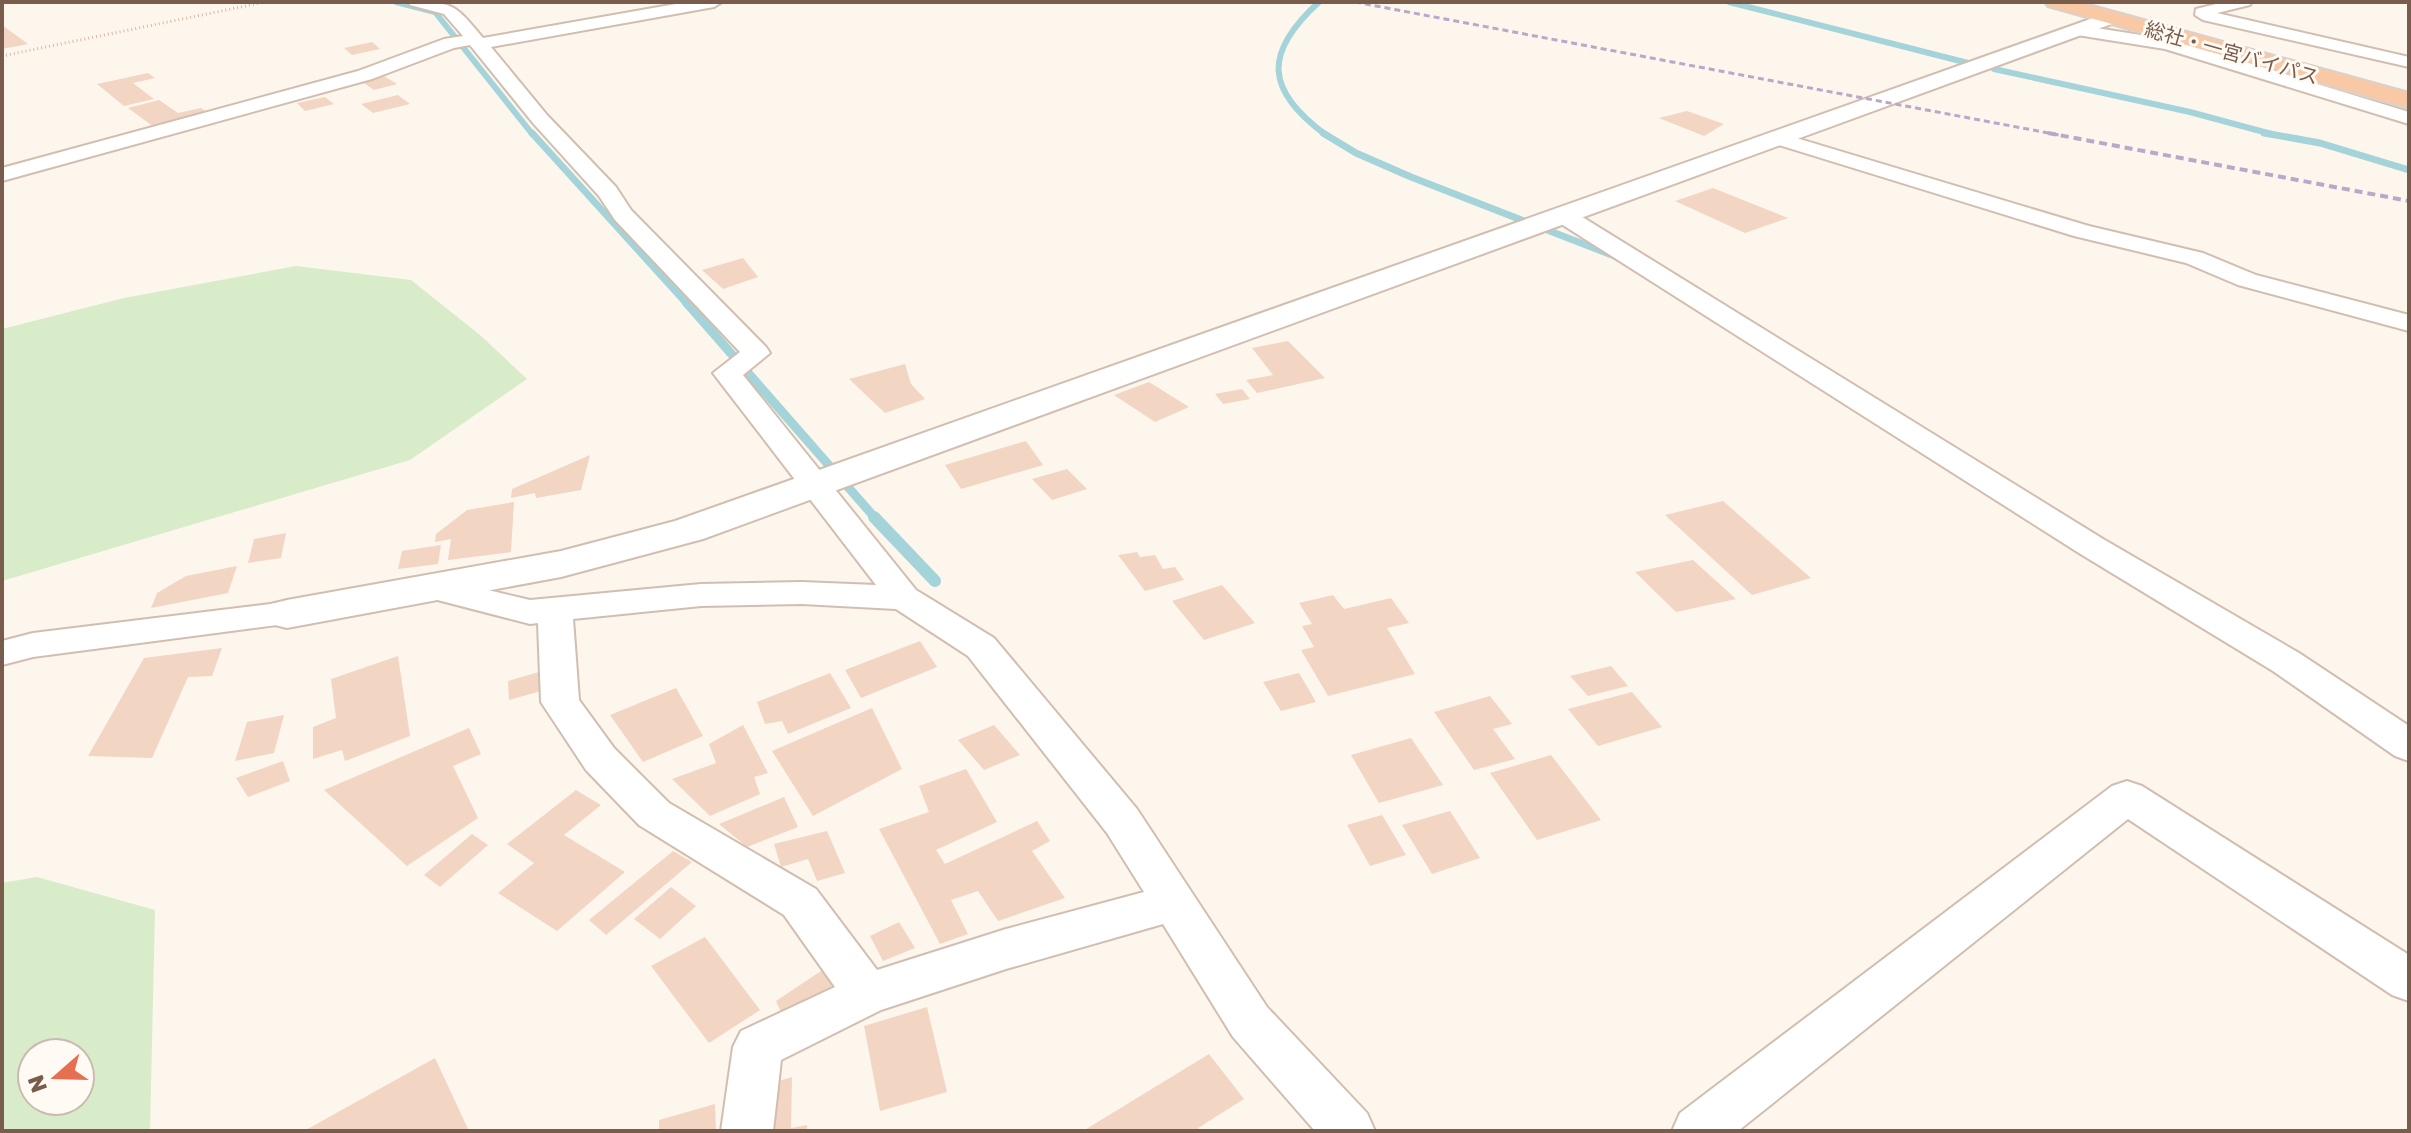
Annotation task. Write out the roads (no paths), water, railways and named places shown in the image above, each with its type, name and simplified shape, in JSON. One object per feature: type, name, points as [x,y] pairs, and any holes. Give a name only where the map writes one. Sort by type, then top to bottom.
[{"type":"highway","name":"総社・一宮バイパス","points":[[2055,2],[2118,16],[2409,98]]},
{"type":"highway","name":"総社・一宮バイパス","points":[[2087,2],[2118,16]]},
{"type":"highway","points":[[2118,16],[2150,4]]},
{"type":"street","points":[[416,2],[452,6],[467,42],[608,192],[623,215],[756,353],[727,373],[830,482],[904,598],[981,647],[1122,821],[1250,1022],[1349,1131]]},
{"type":"street","points":[[574,27],[590,2]]},
{"type":"street","points":[[2,175],[365,75],[467,42],[714,2]]},
{"type":"street","points":[[2244,2],[2202,12],[2203,15],[2409,62]]},
{"type":"street","points":[[2,653],[33,645],[287,614],[629,548],[830,482],[2118,16]]},
{"type":"street","points":[[2077,30],[2167,44],[2409,118]]},
{"type":"street","points":[[1776,138],[2082,231],[2194,258],[2247,280],[2409,323]]},
{"type":"street","points":[[1558,217],[2091,546],[2286,662],[2409,746]]},
{"type":"street","points":[[434,588],[530,612],[701,595],[802,593],[904,598]]},
{"type":"street","points":[[555,609],[560,702],[600,759],[654,814],[800,902],[867,994]]},
{"type":"street","points":[[1698,1131],[2127,797],[2409,980]]},
{"type":"street","points":[[747,1131],[758,1047],[867,994],[1006,949],[1173,903]]},
{"type":"waterway","points":[[396,2],[435,12],[533,135]]},
{"type":"waterway","points":[[1319,2],[1288,38],[1279,71],[1282,87],[1291,102],[1325,134]]},
{"type":"waterway","points":[[1729,2],[1968,63]]},
{"type":"waterway","points":[[1994,69],[2190,112],[2275,135]]},
{"type":"waterway","points":[[532,133],[687,304]]},
{"type":"waterway","points":[[2264,133],[2275,135]]},
{"type":"waterway","points":[[1325,134],[1356,153],[1411,177],[1617,257]]},
{"type":"waterway","points":[[2275,135],[2320,143],[2409,170]]},
{"type":"waterway","points":[[686,302],[876,519]]},
{"type":"waterway","points":[[874,517],[935,581]]},
{"type":"railway","points":[[1355,2],[2059,135]]},
{"type":"railway","points":[[2048,133],[2409,201]]}]
